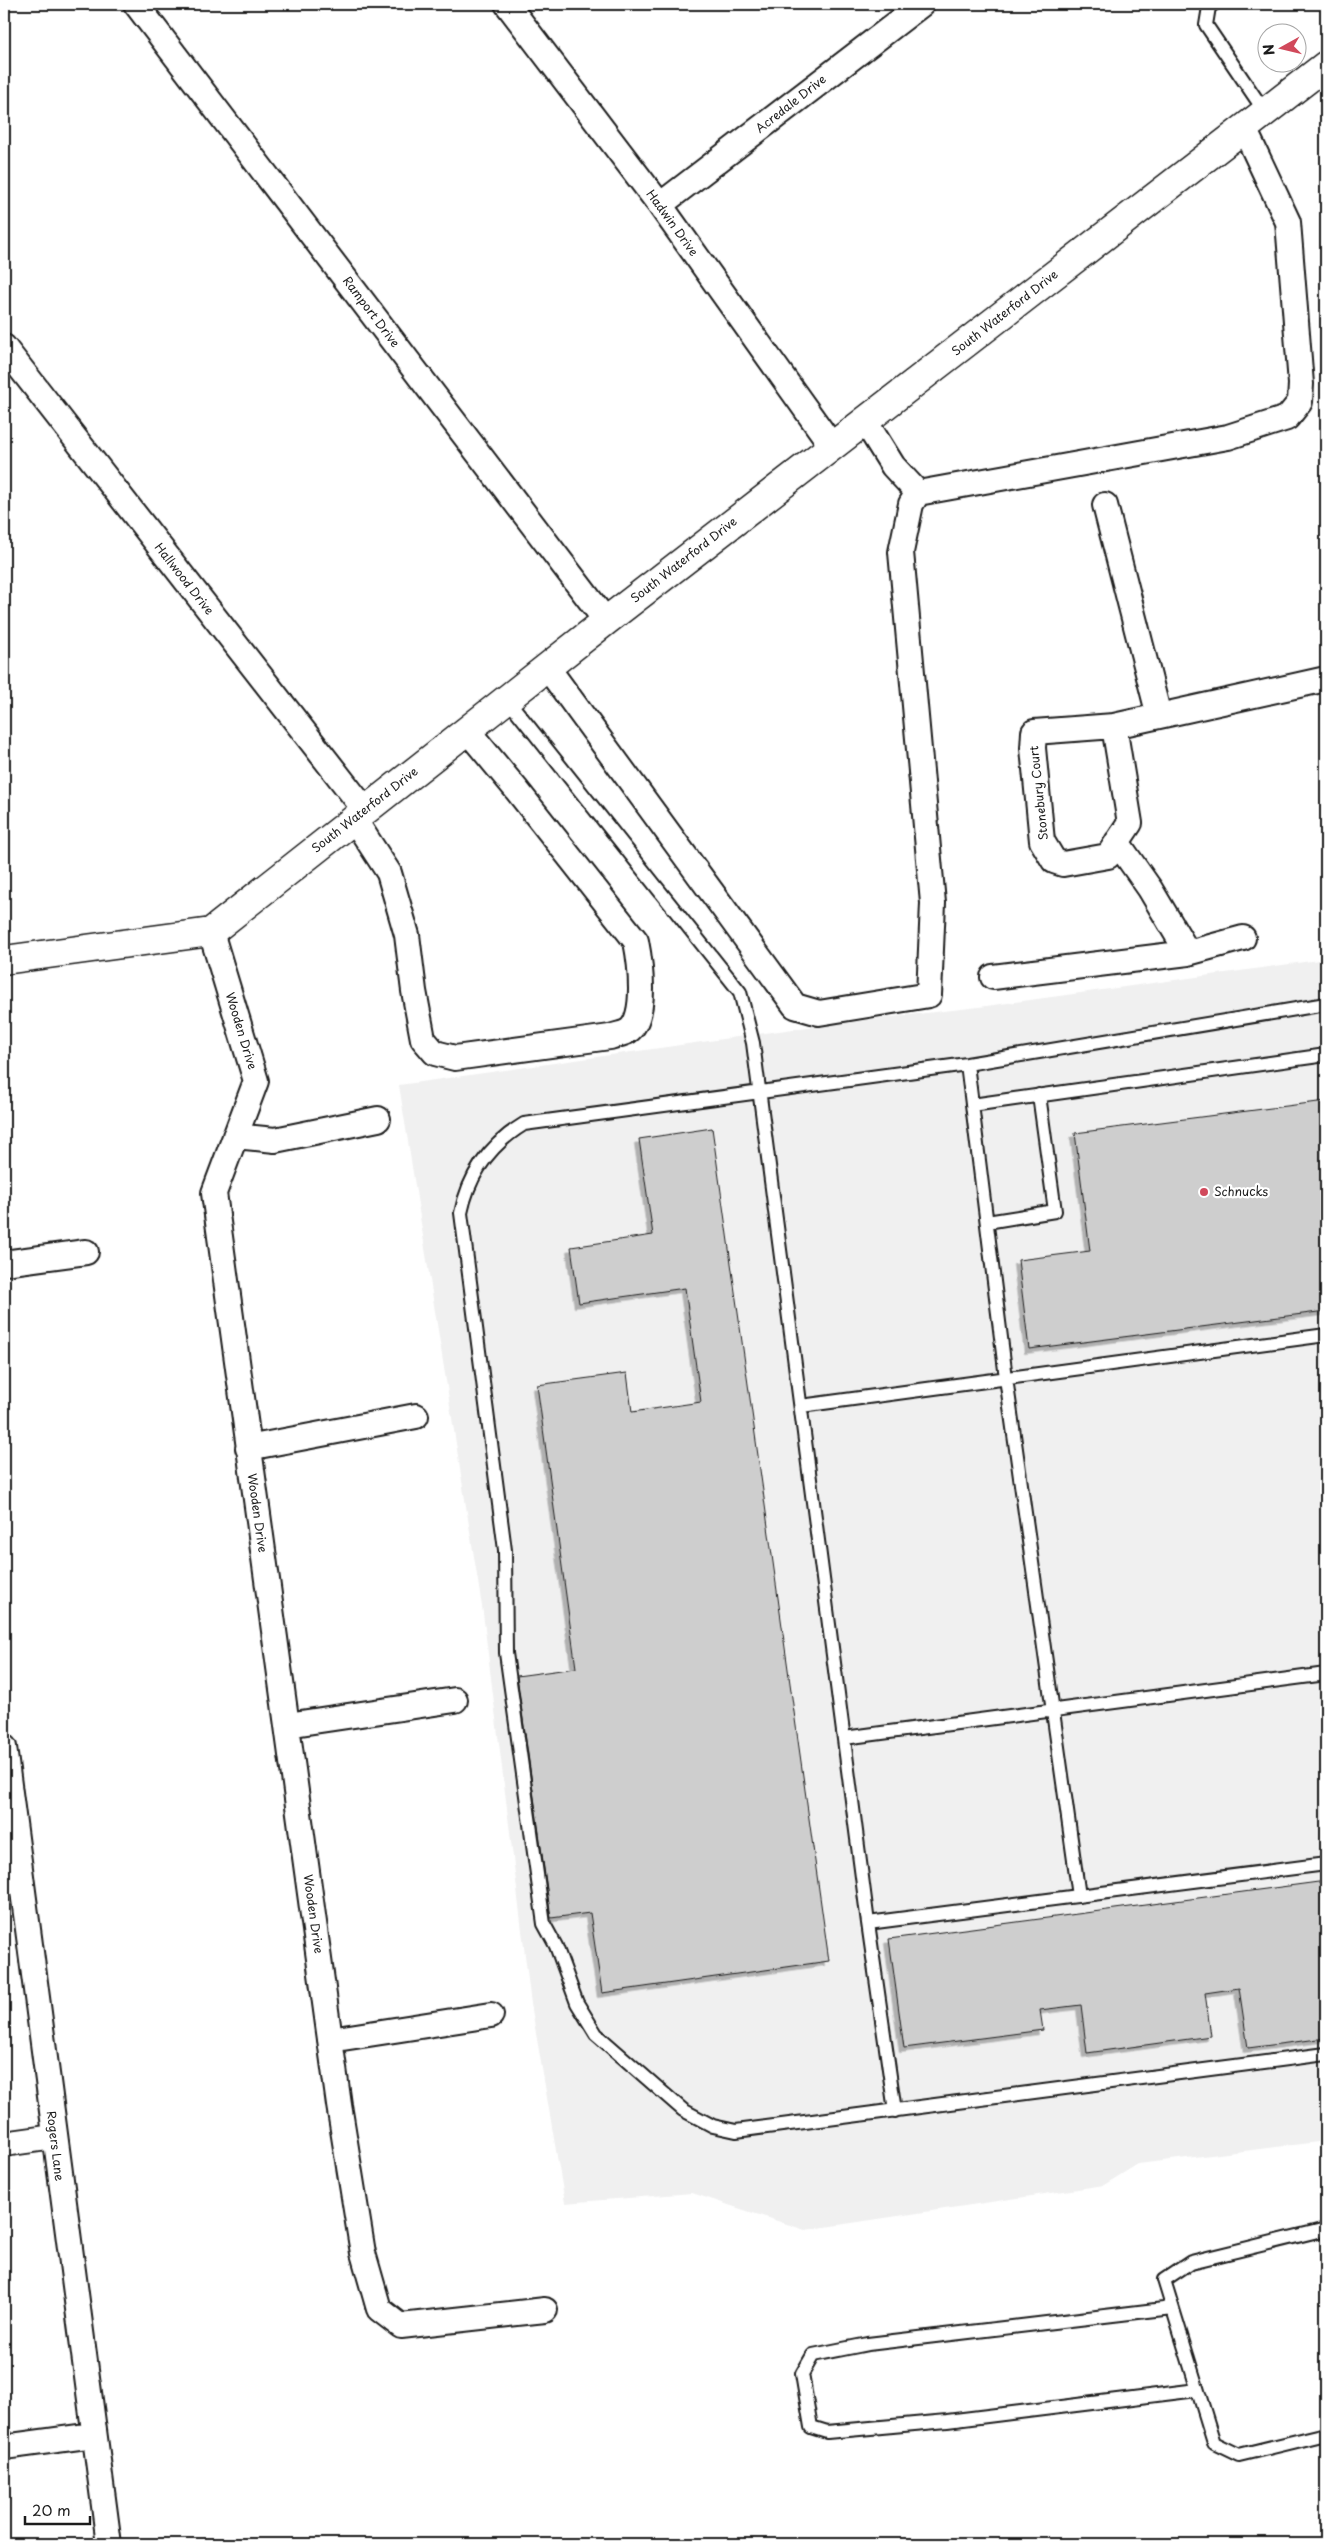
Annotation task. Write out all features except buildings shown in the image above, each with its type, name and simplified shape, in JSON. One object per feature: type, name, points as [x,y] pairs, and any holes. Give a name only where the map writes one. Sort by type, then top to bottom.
[{"type":"street","name":"Ramport Drive","points":[[136,4],[606,621]]},
{"type":"street","name":"Hadwin Drive","points":[[507,4],[660,205],[832,446]]},
{"type":"street","name":"Acredale Drive","points":[[660,205],[922,4]]},
{"type":"street","name":"South Waterford Drive","points":[[211,932],[606,621],[1326,65]]},
{"type":"street","points":[[547,667],[795,1006],[819,1013],[929,995],[934,903],[901,552],[911,504],[918,493],[1228,437],[1287,418],[1300,402],[1301,384],[1288,222],[1250,141],[1240,131]]},
{"type":"street","name":"Hallwood Drive","points":[[4,347],[359,815],[389,874],[407,935],[414,991],[423,1039],[435,1053],[454,1058],[610,1037],[629,1030],[638,1017],[640,997],[642,970],[636,941],[467,730]]},
{"type":"street","points":[[865,420],[893,466],[918,493]]},
{"type":"street","points":[[1105,505],[1159,716]]},
{"type":"street","name":"Stonebury Court","points":[[1114,726],[1130,823],[1108,856],[1063,864],[1054,861],[1042,841],[1033,748],[1034,732],[1114,726],[1326,679]]},
{"type":"street","points":[[1117,842],[1150,889],[1188,953]]},
{"type":"street","points":[[4,960],[211,932]]},
{"type":"street","name":"Wooden Drive","points":[[211,932],[256,1081],[214,1193],[338,2105],[362,2253],[379,2309],[401,2326],[545,2310]]},
{"type":"street","points":[[993,977],[1188,953],[1243,938]]},
{"type":"street","points":[[235,1136],[275,1140],[378,1119]]},
{"type":"street","points":[[4,1264],[86,1252]]},
{"type":"street","points":[[248,1448],[416,1416]]},
{"type":"street","points":[[287,1726],[455,1700]]},
{"type":"street","name":"Rogers Lane","points":[[4,1747],[11,1856],[54,2137],[109,2544]]},
{"type":"street","points":[[330,2040],[491,2015]]},
{"type":"street","points":[[4,2144],[54,2137]]},
{"type":"street","points":[[4,2447],[94,2435]]},
{"type":"lane","points":[[1214,4],[1209,7],[1206,25],[1265,112]]},
{"type":"lane","points":[[507,699],[740,992],[753,1043],[868,1923],[895,2111]]},
{"type":"lane","points":[[1326,1004],[967,1064],[759,1090],[524,1124],[505,1136],[487,1155],[472,1179],[461,1213],[505,1550],[506,1653],[544,1924],[556,1946],[576,2003],[596,2034],[683,2110],[713,2126],[736,2131],[1326,2054]]},
{"type":"lane","points":[[972,1105],[1326,1055]]},
{"type":"lane","points":[[967,1064],[1006,1378],[1079,1896]]},
{"type":"lane","points":[[987,1222],[1055,1211],[1038,1095]]},
{"type":"lane","points":[[801,1406],[1326,1335]]},
{"type":"lane","points":[[844,1738],[1326,1674]]},
{"type":"lane","points":[[868,1923],[1326,1864]]},
{"type":"lane","points":[[1326,2229],[1191,2262],[1164,2280],[1214,2443],[1239,2455],[1326,2434]]},
{"type":"lane","points":[[1172,2308],[868,2344],[813,2354],[802,2374],[810,2427],[827,2432],[947,2421],[1197,2390]]},
{"type":"shaded area","points":[[1326,959],[1326,2141],[1138,2164],[1104,2185],[805,2230],[692,2193],[565,2203],[531,2004],[483,1613],[399,1085],[829,1024],[979,1007]]},
{"type":"place","name":"Schnucks","points":[[1204,1192]]}]
